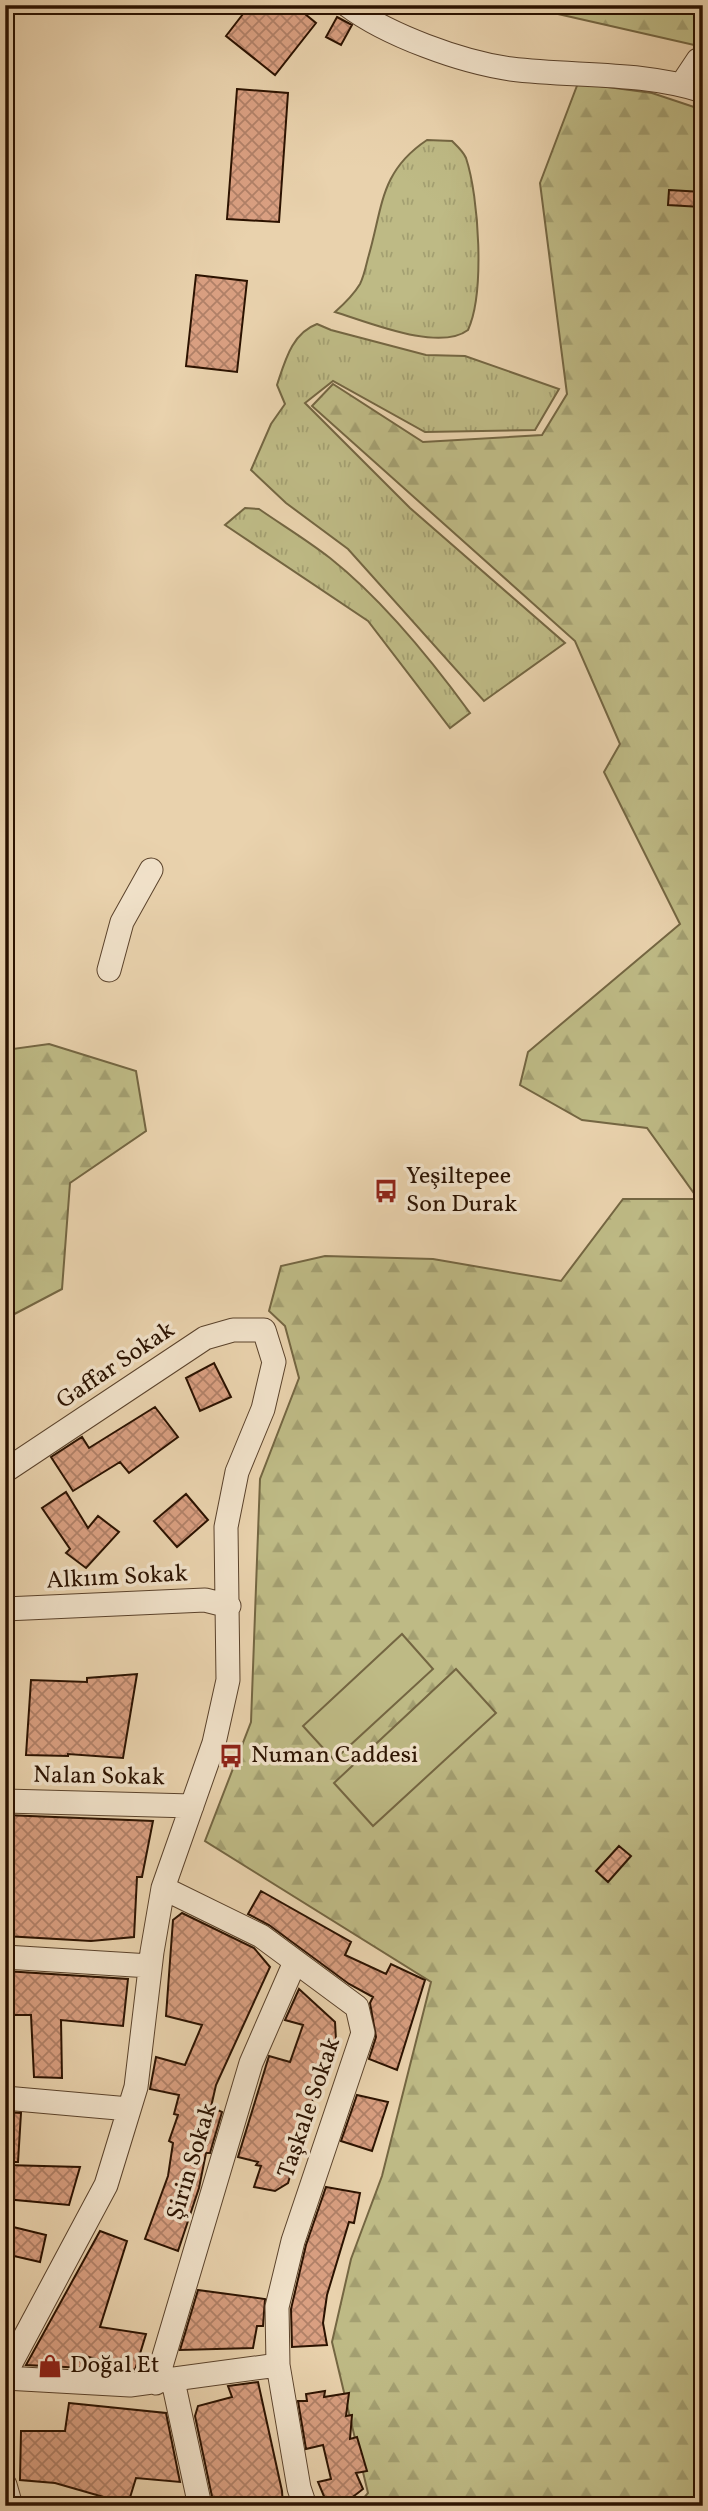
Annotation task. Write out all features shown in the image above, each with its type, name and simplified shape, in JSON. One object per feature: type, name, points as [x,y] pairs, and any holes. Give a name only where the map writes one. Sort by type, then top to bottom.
[{"type":"street","points":[[347,5],[370,22],[429,47],[509,69],[594,72],[692,87],[698,60]]},
{"type":"street","points":[[109,970],[122,922],[151,870]]},
{"type":"street","name":"Gaffar Sokak","points":[[5,1471],[205,1338],[233,1330],[264,1330],[274,1362],[263,1409],[237,1472],[226,1527],[229,1606]]},
{"type":"street","name":"Alkıım Sokak","points":[[5,1609],[205,1600],[229,1606]]},
{"type":"street","points":[[229,1606],[228,1679],[214,1743],[163,1888],[150,1966],[136,2087],[106,2185],[5,2376],[130,2385],[278,2365]]},
{"type":"street","name":"Nalan Sokak","points":[[5,1801],[192,1806]]},
{"type":"street","name":"Taşkale Sokak","points":[[163,1888],[261,1936],[357,2007],[363,2033],[293,2241],[277,2307],[278,2365],[299,2488],[305,2506]]},
{"type":"street","points":[[5,1957],[150,1966]]},
{"type":"street","name":"Şirin Sokak","points":[[164,2382],[251,2063],[295,1962]]},
{"type":"street","points":[[5,2098],[129,2109]]},
{"type":"street","points":[[164,2382],[200,2506]]},
{"type":"street","points":[[5,2485],[11,2506]]},
{"type":"green space","points":[[527,5],[703,5],[703,47],[536,9]]},
{"type":"green space","points":[[578,83],[652,93],[703,110],[703,2506],[357,2506],[368,2493],[332,2342],[351,2259],[382,2176],[431,1982],[205,1841],[251,1722],[260,1479],[299,1378],[285,1326],[269,1311],[281,1266],[325,1256],[433,1259],[561,1281],[623,1199],[698,1199],[647,1128],[582,1120],[520,1085],[528,1052],[680,924],[604,772],[620,744],[575,641],[312,406],[333,384],[423,442],[542,435],[567,394],[540,183]]},
{"type":"green space","points":[[427,140],[452,141],[465,155],[471,175],[477,220],[477,293],[468,330],[455,336],[440,338],[403,333],[335,312],[358,288],[361,281],[391,178],[411,152]]},
{"type":"green space","points":[[317,324],[426,355],[465,356],[559,389],[535,430],[425,432],[333,381],[305,403],[410,508],[565,643],[484,701],[348,549],[286,503],[251,470],[271,424],[285,404],[277,385],[287,358],[301,334]]},
{"type":"green space","points":[[245,508],[259,509],[350,574],[405,631],[470,713],[450,728],[368,621],[225,525]]},
{"type":"green space","points":[[49,1044],[136,1071],[146,1131],[70,1183],[62,1289],[5,1319],[5,1050]]},
{"type":"green space","points":[[402,1634],[433,1669],[334,1760],[303,1726]]},
{"type":"green space","points":[[456,1669],[496,1713],[373,1826],[334,1783]]},
{"type":"building","points":[[250,5],[294,5],[316,23],[275,75],[226,36]]},
{"type":"building","points":[[337,17],[352,25],[341,45],[326,37]]},
{"type":"building","points":[[237,89],[288,93],[279,222],[227,219]]},
{"type":"building","points":[[669,190],[702,192],[701,207],[668,205]]},
{"type":"building","points":[[196,275],[247,281],[237,372],[186,366]]},
{"type":"building","points":[[214,1363],[231,1397],[200,1411],[186,1378]]},
{"type":"building","points":[[155,1407],[178,1437],[129,1473],[120,1462],[73,1491],[51,1457],[82,1437],[89,1448]]},
{"type":"building","points":[[66,1492],[88,1528],[98,1516],[119,1532],[86,1568],[66,1553],[70,1549],[42,1508]]},
{"type":"building","points":[[186,1494],[208,1520],[177,1547],[154,1521]]},
{"type":"building","points":[[137,1674],[123,1758],[68,1754],[26,1755],[31,1680],[87,1682],[87,1678]]},
{"type":"building","points":[[5,1815],[153,1821],[142,1877],[137,1877],[134,1937],[91,1941],[5,1936]]},
{"type":"building","points":[[619,1846],[631,1856],[608,1882],[596,1871]]},
{"type":"building","points":[[261,1891],[351,1942],[345,1955],[386,1974],[391,1964],[425,1980],[397,2070],[369,2059],[376,2037],[370,2003],[373,1997],[349,1984],[269,1925],[248,1914]]},
{"type":"building","points":[[182,1913],[254,1948],[270,1967],[216,2085],[211,2107],[222,2112],[210,2153],[206,2153],[199,2188],[178,2251],[145,2239],[168,2176],[173,2143],[169,2141],[178,2115],[174,2114],[179,2095],[150,2089],[156,2057],[185,2065],[202,2025],[166,2016],[173,1920]]},
{"type":"building","points":[[5,1971],[128,1979],[123,2026],[61,2020],[62,2078],[34,2077],[31,2015],[5,2015]]},
{"type":"building","points":[[299,1989],[335,2022],[336,2040],[322,2080],[319,2079],[288,2183],[275,2191],[254,2187],[261,2166],[256,2165],[258,2162],[238,2157],[269,2056],[290,2062],[303,2025],[285,2020]]},
{"type":"building","points":[[357,2095],[388,2102],[372,2151],[341,2141]]},
{"type":"building","points":[[5,2112],[21,2113],[18,2162],[5,2162]]},
{"type":"building","points":[[5,2165],[80,2167],[69,2205],[5,2199]]},
{"type":"building","points":[[326,2187],[360,2193],[354,2223],[349,2222],[327,2295],[323,2323],[327,2345],[292,2347],[291,2309],[306,2245]]},
{"type":"building","points":[[5,2225],[46,2235],[40,2262],[5,2254]]},
{"type":"building","points":[[100,2231],[127,2241],[100,2327],[146,2334],[135,2370],[89,2357],[85,2368],[26,2365]]},
{"type":"building","points":[[198,2290],[265,2299],[263,2326],[257,2326],[253,2348],[180,2350]]},
{"type":"building","points":[[258,2382],[283,2506],[214,2506],[195,2416],[198,2406],[232,2397],[228,2386]]},
{"type":"building","points":[[325,2391],[324,2397],[349,2393],[346,2416],[352,2415],[350,2439],[357,2437],[367,2471],[356,2473],[363,2489],[341,2506],[328,2506],[318,2482],[331,2479],[323,2445],[306,2449],[298,2401],[307,2401],[306,2394]]},
{"type":"building","points":[[69,2403],[166,2413],[180,2482],[136,2478],[128,2504],[55,2483],[20,2480],[21,2431],[65,2431]]},
{"type":"place","name":"Yeşiltepee Son Durak","points":[[386,1191]]},
{"type":"place","name":"Numan Caddesi","points":[[231,1756]]},
{"type":"place","name":"Doğal Et","points":[[50,2366]]}]
